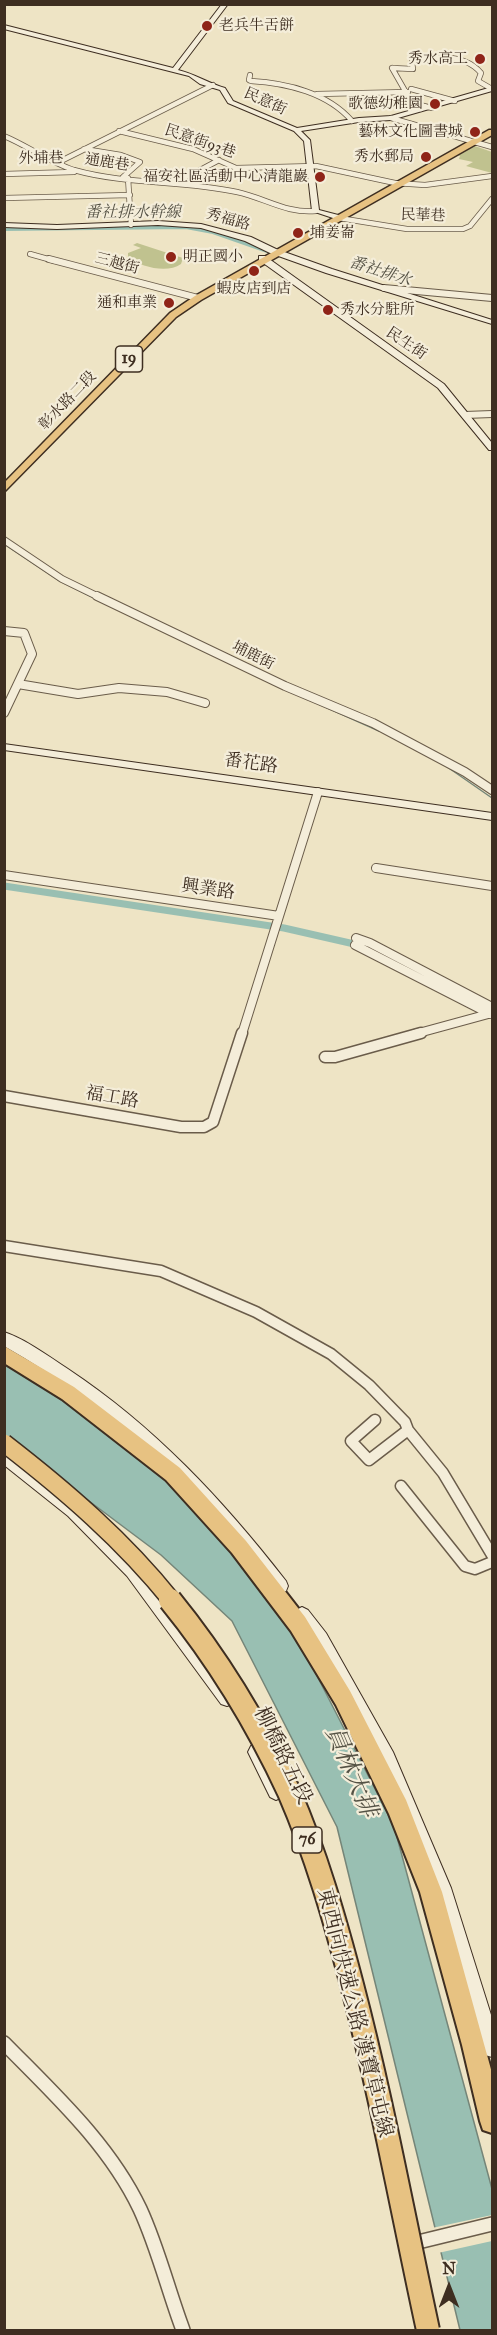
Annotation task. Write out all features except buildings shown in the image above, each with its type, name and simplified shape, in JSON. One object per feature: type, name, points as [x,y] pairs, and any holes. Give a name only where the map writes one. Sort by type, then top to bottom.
[{"type":"highway","points":[[4,1353],[68,1393],[173,1474],[240,1547],[298,1624],[343,1698],[393,1798],[431,1892],[474,2045],[492,2121]]},
{"type":"highway","name":"東西向快速公路 漢寶草屯線","points":[[4,1443],[50,1479],[126,1547],[166,1594],[219,1665],[255,1726],[279,1773],[304,1830],[352,1985],[428,2331]]},
{"type":"main road","name":"彰水路二段","points":[[4,481],[116,369],[195,297],[492,130]]},
{"type":"main road","name":"彰水路二段","points":[[4,489],[116,369]]},
{"type":"street","points":[[174,71],[225,4]]},
{"type":"street","name":"民意街","points":[[4,27],[196,76],[202,83],[226,91],[230,102],[296,130],[307,140],[316,211]]},
{"type":"street","points":[[432,108],[412,103],[408,91],[392,68],[413,69],[412,62],[424,58],[461,60],[479,69],[481,73],[478,81],[492,89]]},
{"type":"street","points":[[250,75],[250,81],[273,82],[313,94],[340,107],[352,121]]},
{"type":"street","points":[[408,91],[426,84]]},
{"type":"street","points":[[59,162],[213,85]]},
{"type":"street","points":[[296,130],[352,121],[392,118],[492,89]]},
{"type":"street","points":[[313,94],[408,91],[455,101]]},
{"type":"street","points":[[392,118],[492,147]]},
{"type":"street","name":"民意街93巷","points":[[119,131],[176,144],[236,168],[310,166],[398,183],[425,185],[492,176]]},
{"type":"street","name":"通鹿巷","points":[[4,136],[78,170],[165,184],[201,184],[243,193],[286,210],[308,213],[316,211]]},
{"type":"street","points":[[84,148],[113,155],[132,156],[140,162],[125,178],[130,195],[131,225]]},
{"type":"street","points":[[165,184],[180,177],[189,176],[219,160]]},
{"type":"street","name":"外埔巷","points":[[4,174],[78,170]]},
{"type":"street","points":[[4,198],[130,195]]},
{"type":"street","name":"民華巷","points":[[336,218],[407,229],[463,229],[470,226],[492,199]]},
{"type":"street","points":[[316,211],[336,218]]},
{"type":"street","name":"秀福路","points":[[4,225],[184,224],[239,236],[272,254]]},
{"type":"street","name":"三越街","points":[[30,254],[195,297]]},
{"type":"street","points":[[272,254],[492,322]]},
{"type":"street","name":"民生街","points":[[272,254],[441,386],[492,448]]},
{"type":"street","points":[[383,288],[492,298]]},
{"type":"street","points":[[465,415],[492,414]]},
{"type":"street","name":"埔鹿街","points":[[4,540],[62,579],[285,686],[373,723],[465,772],[492,790]]},
{"type":"street","points":[[4,631],[24,633],[32,654],[4,713]]},
{"type":"street","points":[[18,684],[82,694],[119,688],[167,692],[205,703]]},
{"type":"street","name":"番花路","points":[[4,747],[492,817]]},
{"type":"street","points":[[279,916],[318,792]]},
{"type":"street","points":[[376,868],[492,886]]},
{"type":"street","name":"興業路","points":[[4,875],[279,916]]},
{"type":"street","name":"福工路","points":[[4,1096],[181,1127],[204,1127],[213,1122],[279,916]]},
{"type":"street","points":[[356,942],[491,1012]]},
{"type":"street","points":[[325,1058],[491,1012]]},
{"type":"street","points":[[4,1246],[161,1271],[256,1312],[331,1354],[369,1385],[405,1422],[408,1430],[443,1473],[492,1555]]},
{"type":"street","points":[[4,1338],[70,1377],[167,1456],[209,1497],[248,1542],[320,1639],[392,1768],[445,1894],[492,2048]]},
{"type":"street","points":[[375,1420],[351,1441],[369,1460],[408,1430]]},
{"type":"street","name":"柳橋路五段","points":[[4,1456],[74,1511],[133,1571],[224,1694],[281,1801],[323,1908],[408,2244],[417,2331]]},
{"type":"street","points":[[401,1485],[465,1566],[475,1569],[492,1562]]},
{"type":"street","points":[[4,2043],[86,2130],[117,2170],[140,2209],[183,2331]]},
{"type":"street","points":[[408,2244],[492,2224]]},
{"type":"green space","points":[[472,145],[492,152],[492,173],[466,166],[473,162],[459,159],[460,156],[454,154]]},
{"type":"green space","points":[[137,243],[192,261],[189,263],[182,261],[181,264],[169,269],[140,264],[128,257],[128,253],[141,248],[133,245]]},
{"type":"water","name":"員林大排","points":[[5,1364],[63,1399],[185,1493],[293,1629],[394,1826],[492,2189],[492,2330],[460,2330],[337,1827],[232,1621],[161,1555],[5,1438]]},
{"type":"pier","points":[[492,2215],[492,2241],[438,2253],[432,2228]]},
{"type":"waterway","name":"番社排水幹線","points":[[4,229],[186,227],[213,232],[276,254]]},
{"type":"waterway","points":[[4,544],[58,580],[96,599]]},
{"type":"waterway","points":[[256,676],[379,731]]},
{"type":"waterway","points":[[443,764],[492,798]]},
{"type":"waterway","points":[[4,886],[284,928],[363,946]]},
{"type":"place","name":"老兵牛舌餅","points":[[207,26]]},
{"type":"place","name":"秀水高工","points":[[480,59]]},
{"type":"place","name":"歌德幼稚園","points":[[435,104]]},
{"type":"place","name":"藝林文化圖書城","points":[[475,132]]},
{"type":"place","name":"秀水郵局","points":[[426,157]]},
{"type":"place","name":"福安社區活動中心清龍巖","points":[[320,177]]},
{"type":"place","name":"埔姜崙","points":[[298,233]]},
{"type":"place","name":"明正國小","points":[[171,257]]},
{"type":"place","name":"蝦皮店到店","points":[[254,271]]},
{"type":"place","name":"通和車業","points":[[169,303]]},
{"type":"place","name":"秀水分駐所","points":[[328,310]]},
{"type":"water label","name":"番社排水","points":[[380,272]]}]
